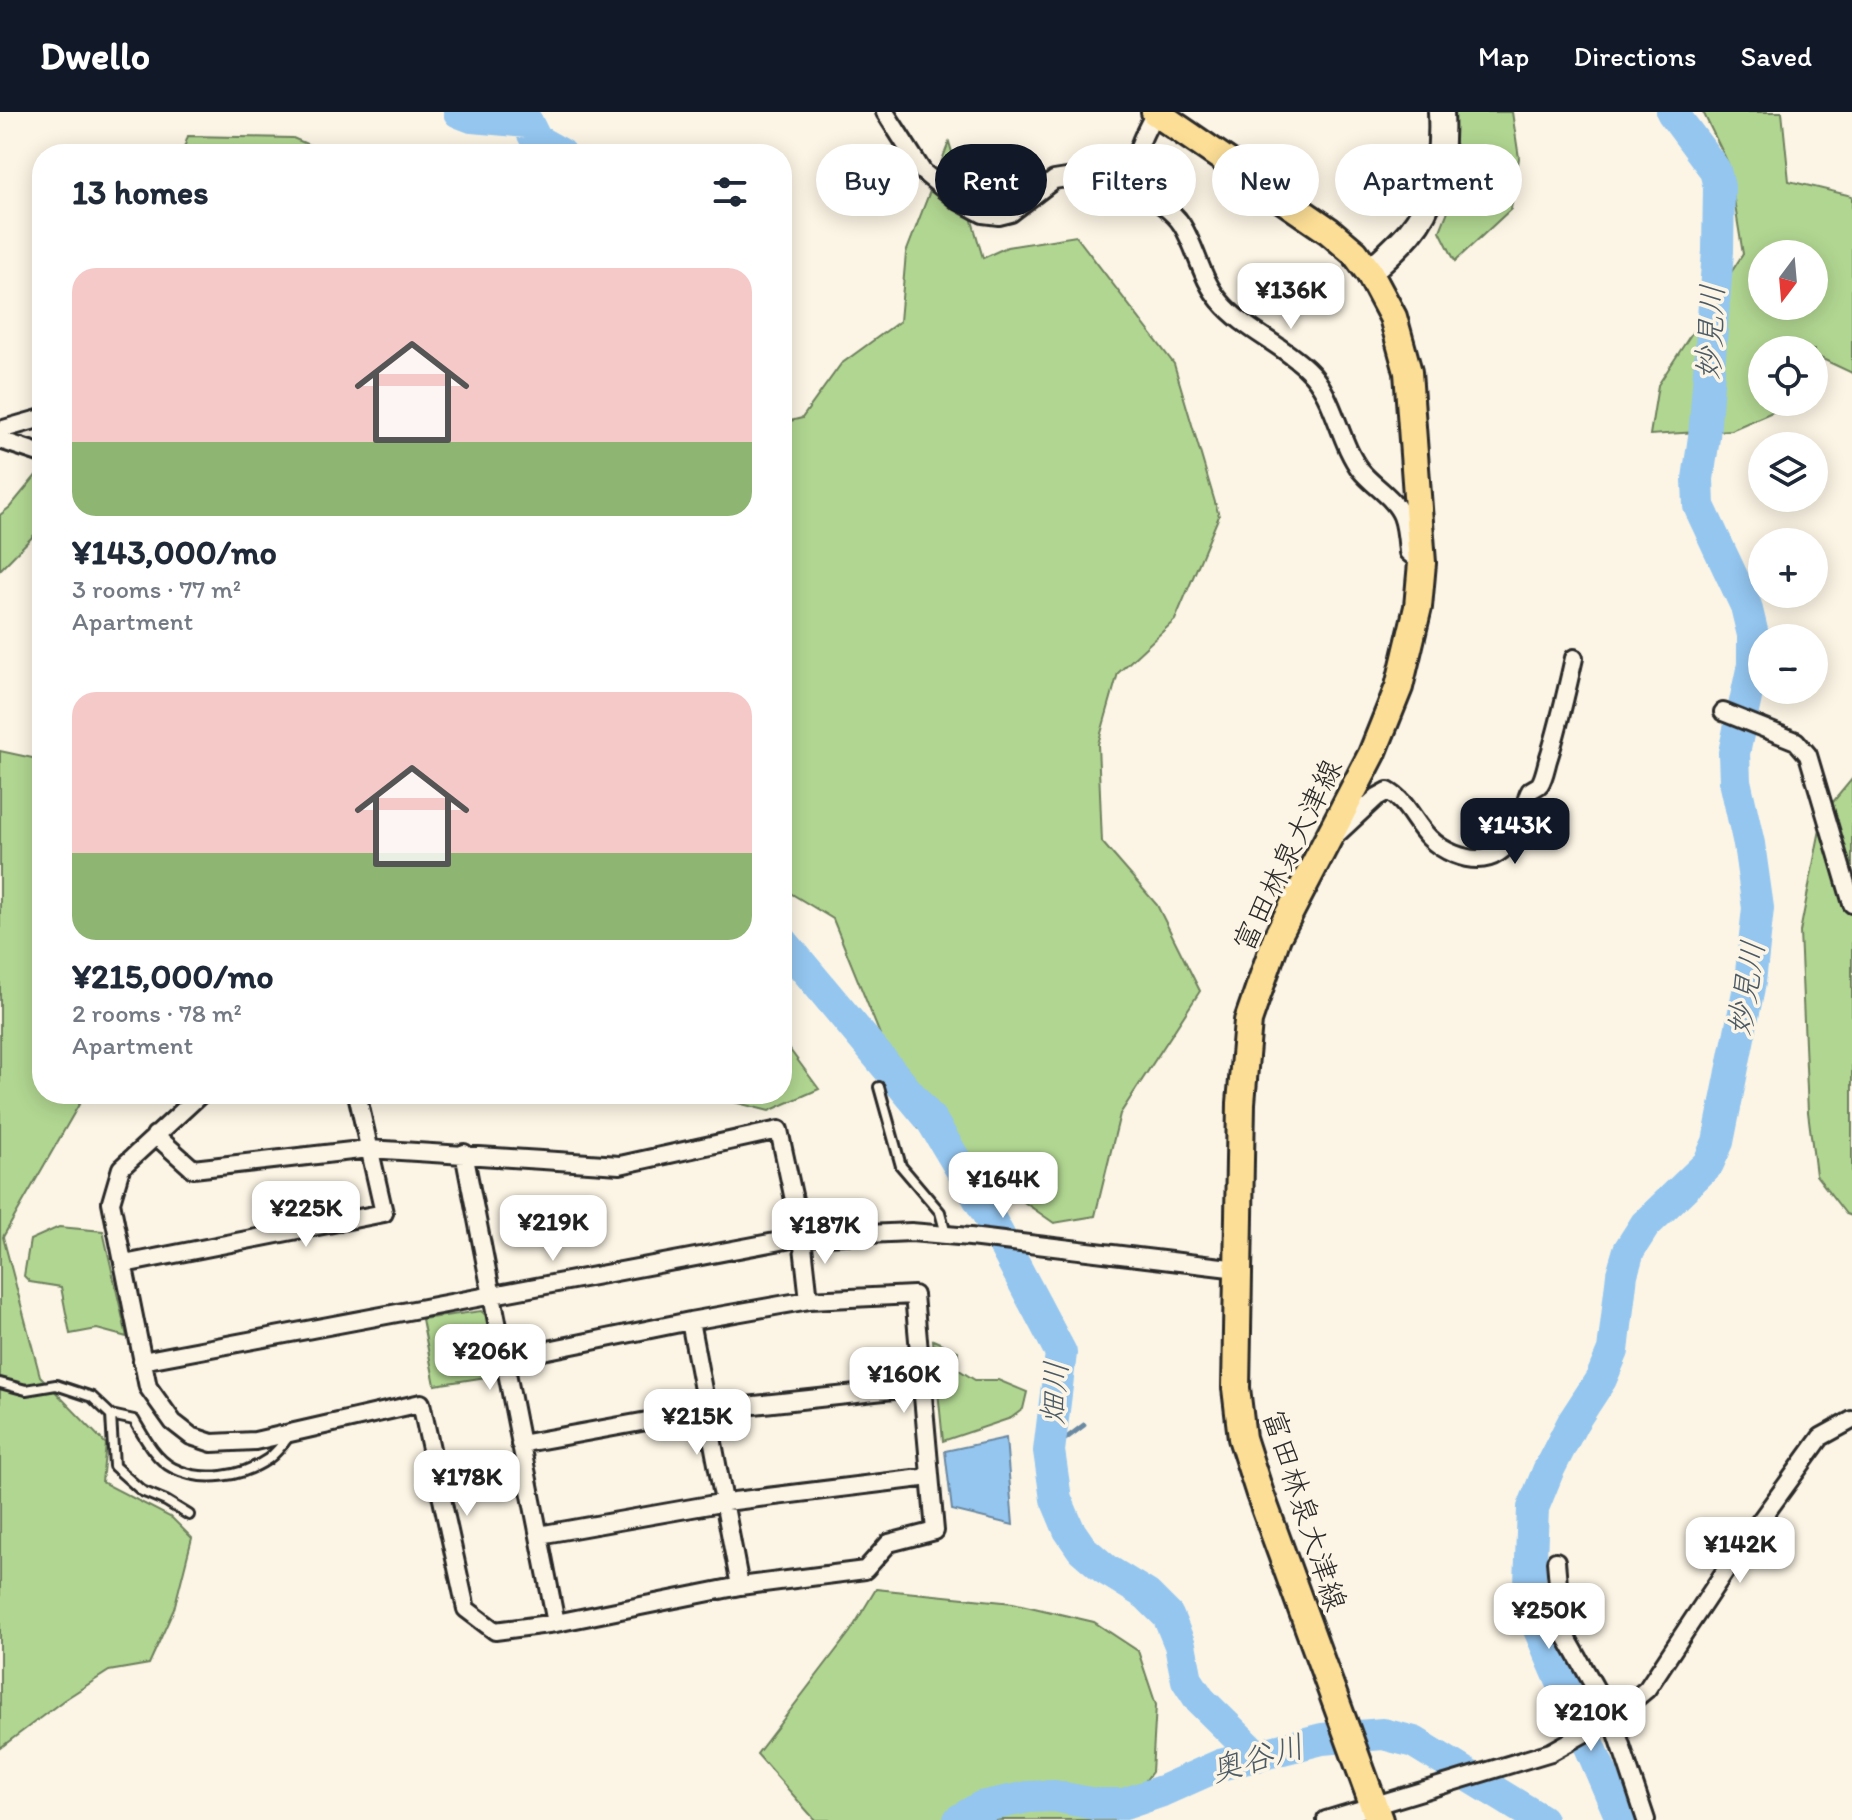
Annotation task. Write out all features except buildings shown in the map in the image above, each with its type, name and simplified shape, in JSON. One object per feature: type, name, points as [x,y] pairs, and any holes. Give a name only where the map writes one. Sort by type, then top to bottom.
[{"type":"main road","name":"富田林泉大津線","points":[[1155,112],[1329,231],[1355,253],[1393,317],[1408,372],[1422,563],[1418,607],[1399,687],[1372,754],[1277,937],[1248,1021],[1241,1103],[1236,1388],[1242,1438],[1376,1813]]},
{"type":"street","points":[[885,112],[923,172],[957,200],[983,214],[999,216],[1011,213],[1054,180],[1063,179]]},
{"type":"street","points":[[1141,144],[1155,112]]},
{"type":"street","points":[[1369,272],[1411,231],[1427,206],[1440,164],[1441,112]]},
{"type":"street","points":[[1175,216],[1217,298],[1230,313],[1308,370],[1319,383],[1359,468],[1396,506],[1402,516],[1408,552],[1422,563]]},
{"type":"street","points":[[0,430],[32,421]]},
{"type":"street","points":[[0,440],[32,451]]},
{"type":"street","points":[[1326,843],[1377,797],[1388,791],[1397,796],[1424,834],[1440,847],[1457,855],[1478,858],[1496,856],[1508,846],[1516,833],[1529,792],[1540,784],[1564,711],[1574,658]]},
{"type":"street","points":[[1723,712],[1796,741],[1808,755],[1852,904]]},
{"type":"street","points":[[190,1104],[121,1168],[111,1202],[148,1387],[173,1422],[191,1436],[212,1443],[255,1441],[421,1403],[466,1609],[495,1631],[556,1623],[740,1586],[865,1570],[889,1543],[935,1531],[914,1295],[809,1300],[504,1359]]},
{"type":"street","points":[[124,1264],[384,1213],[359,1104]]},
{"type":"street","points":[[155,1135],[193,1169],[369,1149],[620,1165],[779,1130],[802,1237],[809,1300]]},
{"type":"street","points":[[464,1153],[556,1623]]},
{"type":"street","points":[[142,1361],[802,1237],[911,1232],[1238,1269]]},
{"type":"street","points":[[690,1321],[740,1586]]},
{"type":"street","points":[[520,1444],[708,1410],[921,1387]]},
{"type":"street","points":[[1326,1820],[1376,1813],[1551,1752],[1612,1718],[1647,1689],[1737,1553],[1821,1437],[1852,1420]]},
{"type":"street","points":[[539,1535],[726,1502],[930,1477]]},
{"type":"street","points":[[1556,1561],[1562,1629],[1612,1718],[1646,1820]]},
{"type":"lane","points":[[879,1087],[901,1166],[940,1212],[946,1235]]},
{"type":"lane","points":[[0,1383],[26,1390],[56,1385],[92,1397],[111,1415],[134,1420],[154,1451],[172,1468],[208,1479],[252,1468],[270,1458],[291,1433]]},
{"type":"lane","points":[[111,1415],[114,1466],[142,1491],[189,1515]]},
{"type":"green space","points":[[1436,112],[1512,112],[1517,144],[1455,144]]},
{"type":"green space","points":[[1703,112],[1782,112],[1789,181],[1852,196],[1852,373],[1828,362],[1828,336],[1748,336],[1748,416],[1763,416],[1731,430],[1650,435],[1658,385],[1743,254],[1728,163]]},
{"type":"green space","points":[[188,136],[293,138],[307,144],[185,144]]},
{"type":"green space","points":[[935,178],[935,216],[971,216],[983,258],[1007,247],[1076,236],[1174,364],[1219,516],[1175,620],[1118,673],[1098,744],[1102,842],[1157,905],[1200,991],[1120,1114],[1095,1216],[1054,1223],[918,1128],[833,919],[792,894],[792,420],[802,418],[841,364],[900,321],[906,253]]},
{"type":"green space","points":[[1446,216],[1503,216],[1455,261],[1440,231]]},
{"type":"green space","points":[[32,480],[32,537],[0,570],[0,515]]},
{"type":"green space","points":[[0,751],[32,758],[32,1104],[79,1104],[3,1237],[40,1376],[106,1444],[102,1482],[172,1518],[192,1538],[174,1609],[149,1664],[109,1671],[0,1748]]},
{"type":"green space","points":[[1852,779],[1852,1216],[1846,1214],[1816,1175],[1808,1112],[1800,932],[1823,814]]},
{"type":"green space","points":[[792,1053],[819,1089],[792,1101]]},
{"type":"green space","points":[[741,1104],[785,1104],[769,1111]]},
{"type":"green space","points":[[59,1227],[103,1231],[127,1337],[97,1329],[70,1334],[61,1287],[30,1282],[24,1276],[30,1240]]},
{"type":"green space","points":[[481,1311],[488,1317],[499,1375],[435,1385],[422,1319]]},
{"type":"green space","points":[[933,1340],[958,1351],[956,1368],[975,1380],[998,1380],[1027,1392],[1023,1409],[1011,1418],[943,1441]]},
{"type":"green space","points":[[876,1589],[1013,1603],[1094,1622],[1138,1651],[1156,1705],[1152,1772],[1115,1820],[815,1820],[757,1754],[850,1632]]},
{"type":"water","points":[[1006,1438],[1013,1525],[952,1510],[945,1451]]},
{"type":"waterway","name":"畑川","points":[[459,112],[472,117],[527,122],[536,140],[543,144]]},
{"type":"waterway","name":"妙見川","points":[[1622,1820],[1538,1627],[1530,1584],[1533,1508],[1548,1471],[1573,1422],[1601,1379],[1613,1351],[1622,1274],[1629,1250],[1645,1225],[1708,1164],[1718,1142],[1750,982],[1758,908],[1749,844],[1735,781],[1734,753],[1753,665],[1753,635],[1746,606],[1699,506],[1698,479],[1718,251],[1719,187],[1715,170],[1672,112]]},
{"type":"waterway","name":"畑川","points":[[792,953],[932,1121],[986,1211],[1061,1353],[1049,1451],[1056,1499],[1069,1530],[1082,1549],[1105,1569],[1147,1595],[1168,1616],[1180,1645],[1187,1680],[1200,1700],[1257,1756]]},
{"type":"waterway","points":[[1049,1451],[1084,1425]]},
{"type":"waterway","name":"奥谷川","points":[[959,1820],[981,1807],[1028,1797],[1054,1796],[1095,1804],[1124,1804],[1220,1765],[1322,1739],[1383,1734],[1414,1742],[1541,1820]]}]
